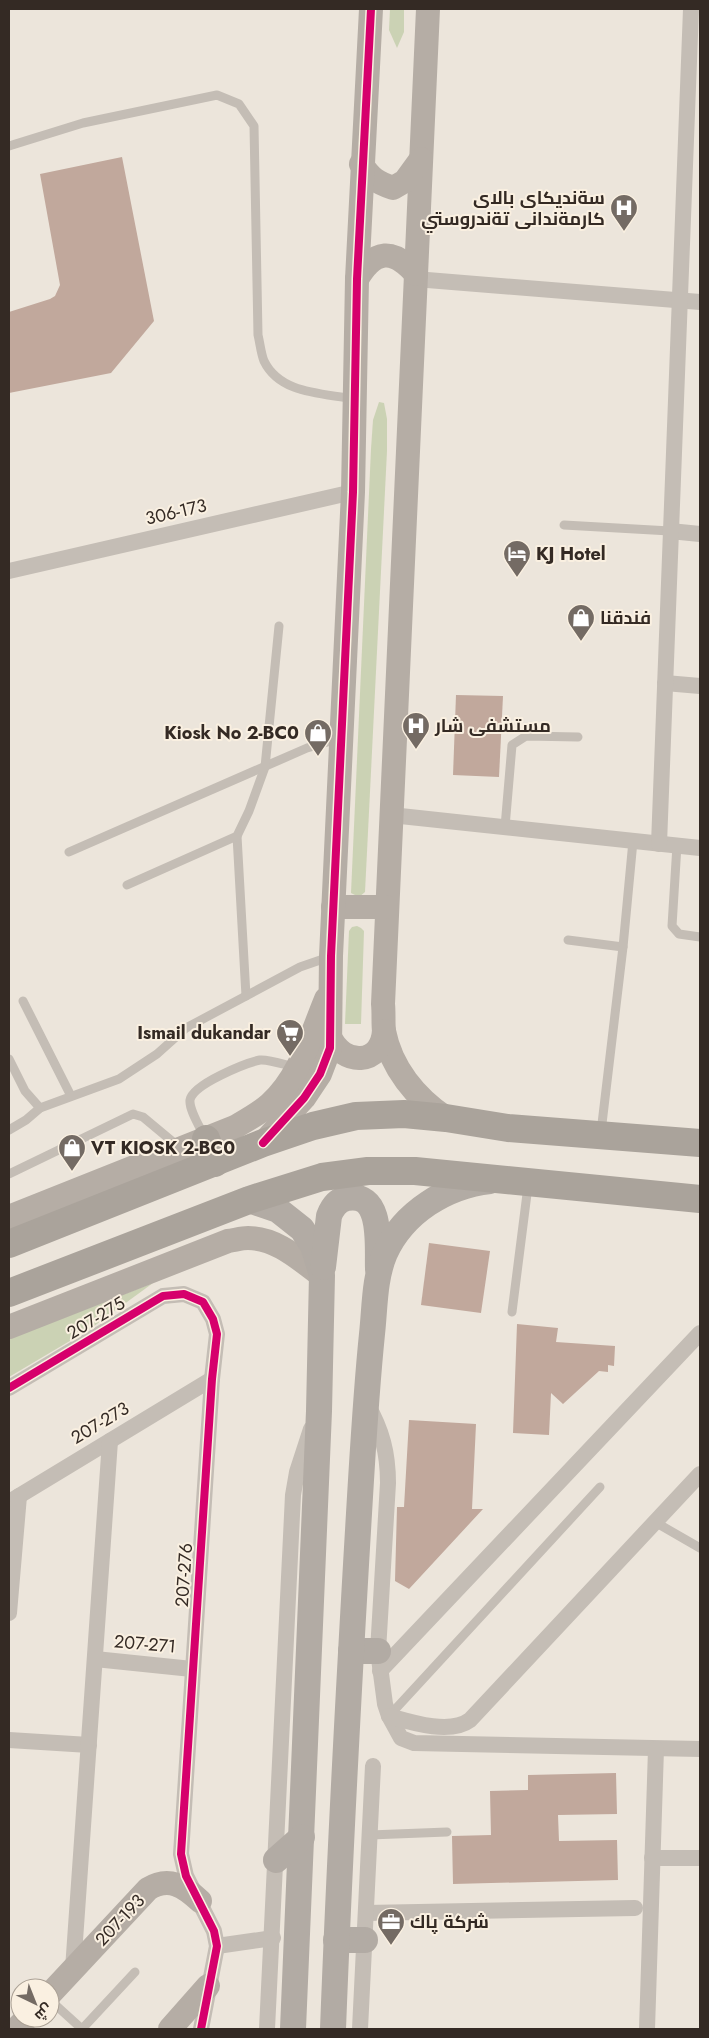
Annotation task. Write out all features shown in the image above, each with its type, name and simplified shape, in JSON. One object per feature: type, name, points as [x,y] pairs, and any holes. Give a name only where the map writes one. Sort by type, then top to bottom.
[{"type":"highway","points":[[9,1244],[201,1150],[263,1143],[313,1126],[356,1116],[404,1114],[446,1118],[508,1128],[700,1143]]},
{"type":"highway","points":[[9,1293],[249,1200],[322,1177],[368,1171],[415,1170],[700,1199]]},
{"type":"main road","points":[[378,1272],[386,1251],[399,1231],[414,1214],[433,1200],[454,1189],[476,1183],[499,1180]]},
{"type":"main road","points":[[293,2029],[319,1411],[322,1276],[329,1216],[337,1203],[351,1198],[366,1202],[375,1214],[378,1272],[366,1402],[332,2029]]},
{"type":"main road","points":[[249,1200],[278,1210],[302,1229],[318,1255],[322,1276]]},
{"type":"main road","points":[[351,1651],[379,1661]]},
{"type":"main road","points":[[276,1860],[302,1837]]},
{"type":"main road","points":[[336,1940],[365,1940]]},
{"type":"street","points":[[263,1143],[292,1113],[313,1086],[330,1048],[331,956],[353,492],[357,279],[371,9]]},
{"type":"street","points":[[330,1037],[334,1046],[344,1055],[353,1058],[362,1058],[371,1054],[379,1048],[384,1039],[383,1004],[386,907],[428,9]]},
{"type":"street","points":[[659,844],[679,301],[695,50],[691,9]]},
{"type":"street","points":[[362,164],[372,179],[393,188],[405,181],[421,159]]},
{"type":"street","points":[[357,279],[374,257],[385,255],[405,262],[416,277],[700,302]]},
{"type":"street","name":"306-173","points":[[9,571],[353,492]]},
{"type":"street","points":[[670,531],[700,534]]},
{"type":"street","points":[[665,682],[700,686]]},
{"type":"street","points":[[391,815],[700,848]]},
{"type":"street","points":[[334,908],[386,907]]},
{"type":"street","points":[[9,1218],[201,1150],[270,1104],[281,1093],[298,1068],[330,989]]},
{"type":"street","points":[[384,1032],[391,1052],[407,1083],[418,1096],[446,1118]]},
{"type":"street","points":[[9,1327],[228,1241],[248,1238],[269,1241],[287,1251],[322,1276]]},
{"type":"street","name":"207-275","points":[[9,1388],[163,1296],[184,1294],[204,1302]]},
{"type":"street","name":"207-276","points":[[200,1901],[186,1876],[180,1854],[212,1379],[217,1334],[213,1319],[204,1302]]},
{"type":"street","points":[[379,1661],[700,1333]]},
{"type":"street","name":"207-273","points":[[14,1499],[212,1379]]},
{"type":"street","points":[[366,1402],[384,1441],[388,1462],[379,1661],[388,1716],[401,1738],[414,1743],[700,1749]]},
{"type":"street","points":[[267,2029],[293,1495],[304,1451],[319,1411]]},
{"type":"street","points":[[73,1969],[110,1440]]},
{"type":"street","points":[[388,1716],[436,1727],[449,1727],[467,1723],[700,1474]]},
{"type":"street","points":[[9,1613],[14,1499]]},
{"type":"street","name":"207-271","points":[[95,1659],[192,1669]]},
{"type":"street","points":[[9,1740],[89,1745]]},
{"type":"street","points":[[647,2029],[656,1749]]},
{"type":"street","points":[[360,2029],[373,1766]]},
{"type":"street","points":[[652,1858],[700,1858]]},
{"type":"street","name":"207-193","points":[[60,1983],[148,1889],[155,1885],[170,1882],[189,1891],[200,1901]]},
{"type":"street","points":[[200,1901],[214,1931],[217,1946],[201,2029]]},
{"type":"street","points":[[366,1913],[635,1908]]},
{"type":"street","points":[[217,1946],[272,1938]]},
{"type":"street","points":[[170,2029],[208,1986]]},
{"type":"lane","points":[[9,146],[82,123],[217,95],[239,104],[254,126],[258,335],[264,361],[278,380],[291,387],[356,399]]},
{"type":"lane","points":[[564,525],[670,531]]},
{"type":"lane","points":[[246,996],[237,836],[249,812],[265,767],[279,626]]},
{"type":"lane","points":[[505,827],[512,745],[526,736],[578,736]]},
{"type":"lane","points":[[70,852],[307,748],[342,738]]},
{"type":"lane","points":[[127,885],[237,836]]},
{"type":"lane","points":[[601,1135],[623,947],[633,841]]},
{"type":"lane","points":[[677,846],[672,926],[679,934],[700,937]]},
{"type":"lane","points":[[568,940],[623,947]]},
{"type":"lane","points":[[9,1130],[26,1120],[40,1108],[119,1079],[156,1054],[186,1028],[300,967],[331,956]]},
{"type":"lane","points":[[23,1001],[71,1096]]},
{"type":"lane","points":[[9,1059],[25,1091],[40,1108]]},
{"type":"lane","points":[[201,1150],[190,1100],[195,1091],[227,1071],[262,1060],[298,1068]]},
{"type":"lane","points":[[9,1174],[134,1114],[143,1117],[201,1150]]},
{"type":"lane","points":[[512,1312],[529,1183]]},
{"type":"lane","points":[[388,1716],[600,1487]]},
{"type":"lane","points":[[655,1522],[700,1548]]},
{"type":"lane","points":[[370,1835],[447,1832]]},
{"type":"lane","points":[[60,2009],[82,2029],[135,1972]]},
{"type":"green space","points":[[390,9],[404,9],[404,32],[397,48],[389,30]]},
{"type":"green space","points":[[379,402],[384,403],[387,419],[387,451],[365,892],[359,897],[351,893],[371,449],[373,420]]},
{"type":"green space","points":[[357,926],[364,931],[361,1024],[345,1024],[349,931],[352,927]]},
{"type":"green space","points":[[153,1283],[90,1329],[9,1377],[9,1339]]},
{"type":"building","points":[[122,157],[154,321],[111,373],[9,393],[9,312],[50,299],[55,296],[60,285],[40,174]]},
{"type":"building","points":[[456,695],[503,696],[499,777],[453,775]]},
{"type":"building","points":[[429,1243],[490,1251],[481,1313],[421,1305]]},
{"type":"building","points":[[517,1324],[558,1328],[556,1342],[615,1346],[614,1366],[608,1365],[608,1372],[599,1371],[563,1404],[551,1393],[549,1435],[513,1433]]},
{"type":"building","points":[[409,1420],[476,1424],[472,1509],[483,1509],[409,1589],[395,1581],[397,1507],[404,1507]]},
{"type":"building","points":[[616,1773],[617,1814],[558,1815],[559,1841],[617,1840],[618,1880],[453,1884],[452,1836],[491,1835],[490,1791],[528,1790],[528,1775]]},
{"type":"cycle path","points":[[263,1143],[304,1098],[320,1074],[330,1048],[331,956],[353,492],[357,279],[371,9]]},
{"type":"cycle path","points":[[9,1388],[163,1296],[184,1294],[203,1302],[213,1319],[217,1334],[212,1379],[181,1854],[186,1876],[214,1931],[217,1946],[201,2029]]},
{"type":"place","name":"سةنديكاى بالاى كارمةندانى تةندروستي","points":[[624,232]]},
{"type":"place","name":"KJ Hotel","points":[[517,578]]},
{"type":"place","name":"فندقنا","points":[[581,642]]},
{"type":"place","name":"مستشفى شار","points":[[416,750]]},
{"type":"place","name":"Kiosk No 2-BC0","points":[[318,757]]},
{"type":"place","name":"Ismail dukandar","points":[[290,1057]]},
{"type":"place","name":"VT KIOSK 2-BC0","points":[[72,1172]]},
{"type":"place","name":"شركة پاك","points":[[391,1946]]}]
